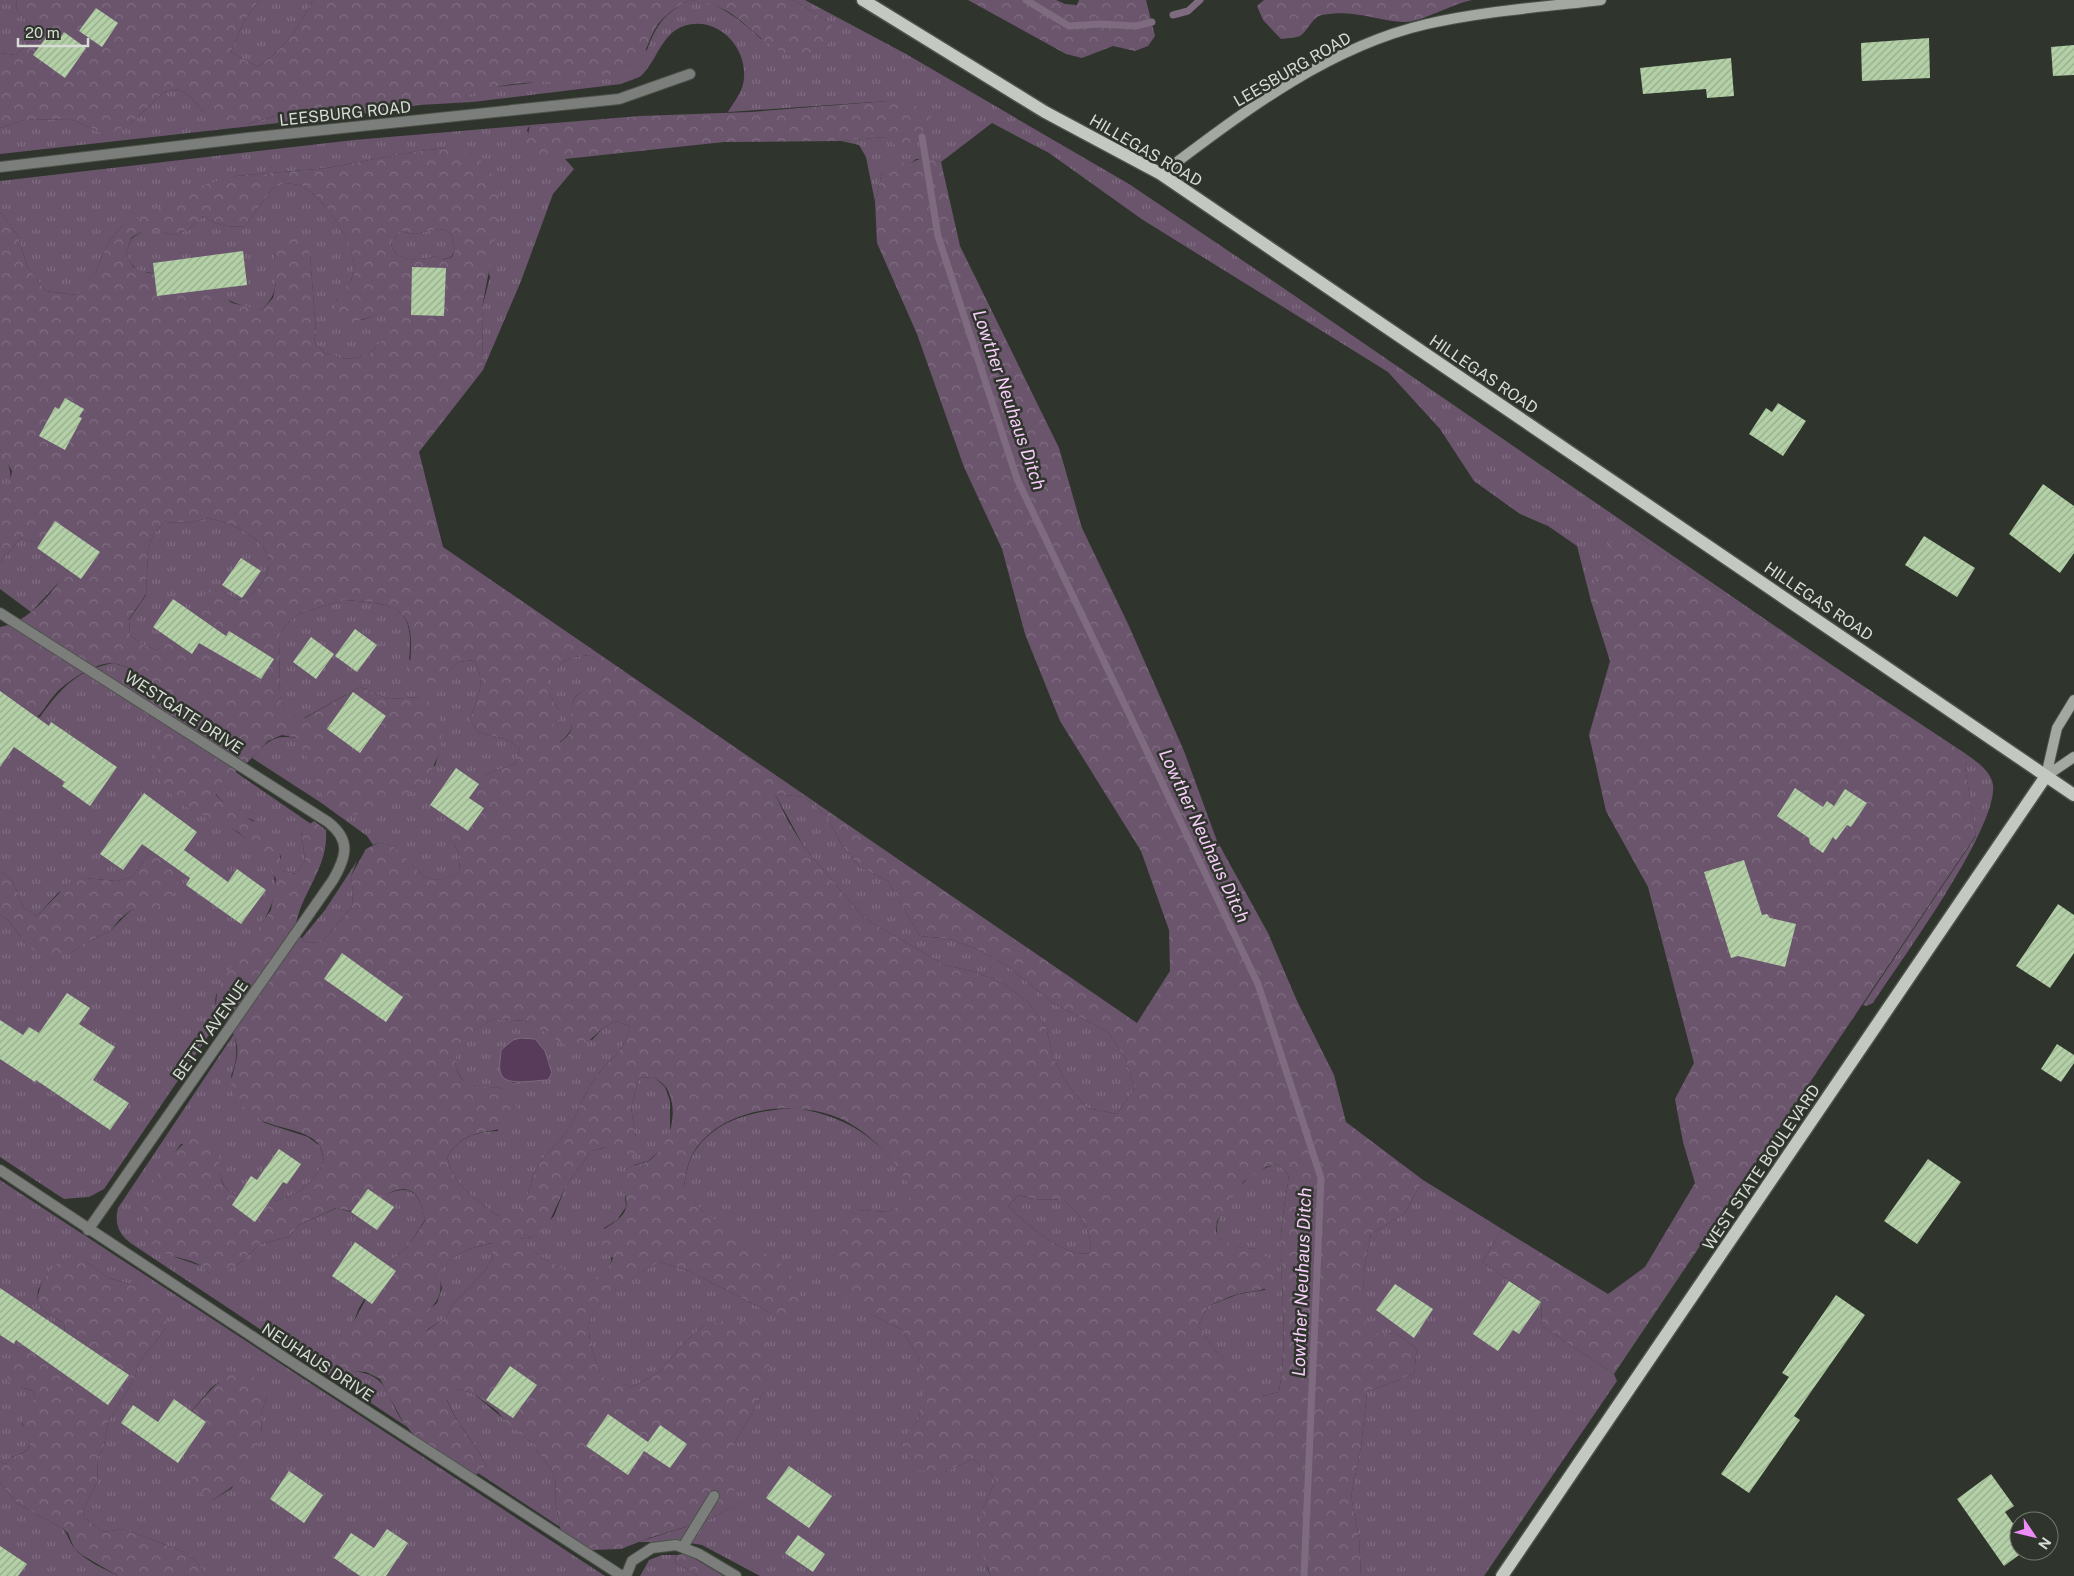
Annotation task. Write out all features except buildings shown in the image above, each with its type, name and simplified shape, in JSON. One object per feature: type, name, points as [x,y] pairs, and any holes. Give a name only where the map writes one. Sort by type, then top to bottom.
[{"type":"main road","name":"HILLEGAS ROAD","points":[[864,0],[1044,112],[1161,174],[2074,794]]},
{"type":"main road","name":"LEESBURG ROAD","points":[[1161,174],[1242,114],[1294,81],[1343,54],[1386,37],[1428,24],[1601,0]]},
{"type":"main road","name":"WEST STATE BOULEVARD","points":[[1502,1576],[2046,776],[2057,728],[2074,700]]},
{"type":"main road","name":"WEST STATE BOULEVARD","points":[[2046,776],[2074,757]]},
{"type":"street","name":"LEESBURG ROAD","points":[[0,168],[247,138],[619,99],[690,74]]},
{"type":"street","name":"WESTGATE DRIVE","points":[[0,613],[328,822],[338,830],[345,843]]},
{"type":"street","name":"BETTY AVENUE","points":[[88,1230],[333,880],[343,864],[345,843]]},
{"type":"street","name":"NEUHAUS DRIVE","points":[[0,1170],[88,1230],[624,1576],[632,1561],[652,1548],[676,1545],[736,1576]]},
{"type":"street","points":[[683,1547],[714,1496]]},
{"type":"green space","points":[[0,0],[16,0],[17,10],[38,33],[16,55],[0,53]]},
{"type":"green space","points":[[16,0],[259,0],[243,23],[231,52],[258,67],[290,37],[313,0],[689,0],[670,12],[658,24],[639,62],[628,72],[614,78],[504,85],[466,96],[473,102],[419,105],[386,111],[355,108],[293,111],[247,124],[231,124],[216,121],[203,112],[192,98],[179,89],[164,92],[129,125],[115,131],[100,132],[71,119],[25,120],[0,128],[0,53],[16,55],[38,33],[17,10]]},
{"type":"green space","points":[[259,0],[313,0],[290,37],[258,67],[231,52],[243,23]]},
{"type":"green space","points":[[689,0],[699,1],[719,8],[746,25],[761,39],[832,24],[793,0],[805,0],[906,54],[1129,184],[1858,683],[1632,533],[1595,591],[1591,601],[1577,546],[1548,526],[1520,514],[1474,481],[1440,429],[1388,372],[1143,220],[1049,153],[992,123],[941,162],[916,159],[909,165],[882,172],[875,202],[866,157],[859,145],[841,141],[885,137],[894,143],[888,101],[728,112],[742,88],[743,62],[731,39],[721,31],[710,26],[697,24],[684,26],[676,30],[670,34],[642,75],[621,84],[473,102],[466,96],[485,88],[530,83],[647,50],[662,20]]},
{"type":"green space","points":[[693,0],[793,0],[832,24],[827,49],[811,56],[797,57],[785,54],[762,39],[727,11]]},
{"type":"green space","points":[[968,0],[1056,0],[1065,4],[1077,5],[1079,0],[1146,0],[1155,36],[1148,46],[1135,51],[1113,46],[1082,58],[1066,54]]},
{"type":"green space","points":[[1264,0],[1472,0],[1410,22],[1344,13],[1322,15],[1315,18],[1300,36],[1281,39],[1263,20],[1257,6]]},
{"type":"green space","points":[[179,89],[192,98],[203,112],[247,124],[293,111],[355,108],[386,111],[0,154],[0,128],[25,120],[71,119],[100,132],[129,125],[164,92]]},
{"type":"green space","points":[[888,101],[911,105],[924,110],[933,120],[936,128],[901,150],[885,137],[841,141],[724,142],[565,159],[538,159],[526,144],[530,125],[640,116],[751,112]]},
{"type":"green space","points":[[530,125],[527,130],[538,158],[565,159],[574,169],[553,194],[521,281],[483,370],[482,308],[490,277],[448,148],[418,151],[327,168],[236,176],[123,226],[108,242],[96,271],[77,295],[46,291],[27,266],[18,236],[0,212],[0,181],[354,140]]},
{"type":"green space","points":[[448,148],[477,157],[497,180],[500,212],[482,308],[483,370],[419,452],[443,547],[1137,1023],[1170,971],[1169,930],[1141,851],[1060,721],[1025,634],[1002,549],[964,467],[917,334],[877,243],[875,202],[882,172],[895,159],[909,165],[921,159],[941,162],[960,246],[1059,448],[1082,528],[1128,624],[1184,751],[1217,841],[1268,933],[1297,1001],[1334,1075],[1346,1122],[1423,1180],[1405,1213],[1371,1234],[1363,1273],[1366,1334],[1396,1333],[1417,1349],[1414,1374],[1367,1392],[1361,1447],[1351,1496],[1359,1538],[1361,1576],[991,1576],[976,1538],[983,1508],[996,1479],[973,1459],[945,1472],[915,1470],[901,1443],[919,1418],[923,1387],[918,1356],[902,1330],[869,1313],[843,1296],[837,1266],[839,1235],[857,1210],[889,1212],[914,1194],[896,1165],[881,1148],[863,1132],[835,1117],[813,1111],[789,1108],[765,1110],[742,1116],[721,1125],[704,1139],[691,1157],[684,1186],[702,1211],[780,1263],[800,1287],[802,1317],[771,1313],[689,1271],[660,1262],[631,1278],[612,1292],[596,1308],[591,1317],[589,1323],[590,1339],[602,1377],[632,1387],[660,1372],[680,1347],[703,1326],[734,1318],[764,1329],[770,1361],[765,1390],[734,1444],[734,1506],[708,1520],[649,1538],[621,1549],[591,1550],[562,1537],[556,1506],[555,1475],[531,1442],[507,1423],[497,1411],[473,1393],[458,1389],[447,1400],[455,1417],[486,1466],[474,1477],[423,1446],[403,1422],[380,1379],[366,1372],[351,1371],[337,1365],[335,1349],[353,1323],[383,1268],[407,1247],[425,1221],[416,1195],[408,1190],[390,1193],[360,1213],[336,1208],[299,1225],[289,1237],[260,1244],[237,1265],[224,1273],[209,1273],[199,1264],[161,1251],[148,1239],[143,1224],[144,1207],[149,1190],[158,1173],[170,1158],[195,1136],[210,1139],[216,1148],[223,1184],[227,1189],[238,1196],[258,1201],[281,1199],[302,1189],[311,1181],[324,1161],[321,1148],[316,1141],[296,1131],[260,1120],[240,1104],[232,1089],[231,1082],[237,1054],[236,1040],[232,1030],[216,1006],[217,990],[271,910],[276,879],[260,852],[238,832],[183,805],[160,784],[155,752],[167,724],[148,717],[142,711],[129,668],[114,663],[107,663],[84,672],[58,691],[37,718],[27,726],[0,719],[0,627],[21,619],[41,604],[70,566],[65,551],[21,538],[0,562],[0,507],[9,486],[12,471],[0,450],[0,212],[18,236],[27,266],[46,291],[76,295],[96,271],[108,242],[123,226],[206,184],[236,176],[327,168],[418,151]],"holes":[[[286,183],[298,185],[310,191],[320,200],[339,225],[352,253],[353,276],[337,298],[334,317],[348,324],[391,310],[402,319],[370,353],[355,359],[340,358],[325,353],[314,342],[316,332],[310,255],[305,240],[294,229],[280,237],[274,251],[276,283],[273,298],[262,310],[232,303],[194,276],[148,273],[133,267],[126,253],[131,238],[143,231],[159,231],[173,235],[188,230],[203,216],[223,225],[233,227],[245,226],[272,189]],[[438,229],[445,230],[451,234],[455,250],[452,257],[443,260],[436,256],[423,259],[403,257],[393,250],[391,243],[400,231],[415,234]],[[208,518],[231,525],[244,531],[263,547],[268,558],[269,569],[258,588],[245,598],[236,600],[224,592],[210,589],[174,637],[156,650],[142,644],[130,635],[129,619],[146,594],[148,549],[153,535],[163,523],[194,522]],[[345,600],[369,602],[390,607],[406,619],[410,629],[410,675],[422,685],[437,684],[458,662],[474,660],[481,682],[470,719],[478,732],[508,740],[520,749],[515,764],[485,775],[473,785],[457,812],[452,827],[453,842],[460,856],[459,872],[447,878],[437,880],[422,874],[392,846],[380,842],[366,849],[351,876],[353,891],[352,907],[321,943],[305,942],[295,930],[302,905],[323,857],[326,844],[326,830],[314,821],[301,830],[305,860],[297,874],[282,871],[279,853],[274,840],[267,831],[259,824],[227,806],[216,795],[223,781],[247,763],[268,741],[282,735],[297,738],[327,803],[340,813],[346,815],[360,814],[406,795],[424,780],[436,761],[440,750],[442,727],[439,716],[433,706],[421,697],[389,699],[360,687],[305,718],[287,715],[280,696],[279,636],[288,623],[300,613]],[[589,655],[599,661],[604,669],[603,678],[574,699],[571,711],[572,727],[567,737],[560,742],[550,730],[559,718],[559,710],[547,690],[547,683],[561,663],[574,657]],[[775,794],[804,797],[827,816],[841,844],[860,867],[888,881],[920,936],[950,939],[979,950],[1006,965],[1053,1003],[1108,1032],[1125,1058],[1135,1088],[1117,1114],[1087,1108],[1067,1084],[1053,1057],[1046,1027],[1028,1002],[1003,983],[975,972],[945,965],[864,918],[804,847],[788,821]],[[495,1019],[526,1021],[565,1045],[580,1049],[602,1029],[616,1021],[630,1026],[624,1044],[590,1086],[567,1131],[538,1166],[526,1200],[509,1218],[494,1213],[465,1189],[452,1172],[447,1157],[461,1141],[476,1134],[512,1126],[516,1116],[516,1104],[509,1092],[499,1088],[471,1085],[463,1080],[456,1068],[457,1054],[463,1042],[478,1028]],[[654,1077],[666,1087],[670,1096],[673,1116],[671,1126],[668,1136],[657,1153],[647,1162],[634,1165],[626,1171],[623,1180],[626,1208],[618,1220],[599,1234],[600,1250],[613,1258],[605,1272],[583,1281],[541,1257],[519,1239],[533,1237],[546,1229],[565,1188],[591,1151],[606,1147],[620,1155],[635,1154],[636,1138],[631,1108],[639,1078]],[[1278,1164],[1289,1175],[1281,1235],[1284,1336],[1279,1392],[1263,1396],[1215,1350],[1198,1326],[1208,1306],[1238,1294],[1266,1288],[1275,1281],[1278,1275],[1272,1260],[1257,1249],[1237,1247],[1221,1239],[1216,1231],[1217,1221],[1244,1181],[1266,1167]],[[1019,1195],[1034,1199],[1064,1200],[1084,1223],[1091,1243],[1091,1252],[1081,1254],[1059,1246],[1024,1221],[1008,1206]],[[491,1243],[493,1258],[484,1272],[452,1305],[446,1318],[426,1331],[420,1328],[423,1319],[438,1298],[441,1284],[439,1273],[455,1256],[475,1247]]]},
{"type":"green space","points":[[286,183],[301,186],[320,200],[339,225],[352,252],[353,275],[336,301],[362,320],[391,309],[403,319],[370,353],[355,359],[340,358],[325,353],[314,342],[316,332],[310,255],[274,251],[275,289],[262,310],[237,303],[176,278],[141,271],[133,266],[126,253],[131,239],[143,231],[159,231],[173,235],[188,230],[203,216],[223,225],[233,227],[245,226],[272,189]]},
{"type":"green space","points":[[438,229],[445,230],[451,234],[455,250],[451,257],[442,260],[436,256],[423,259],[409,259],[397,254],[393,250],[391,243],[400,231],[415,234]]},
{"type":"green space","points":[[0,450],[5,457],[10,471],[10,485],[0,507]]},
{"type":"green space","points":[[208,518],[244,531],[263,547],[268,558],[269,569],[263,581],[252,594],[245,598],[236,600],[224,592],[170,642],[156,650],[142,644],[130,635],[129,620],[146,595],[148,549],[153,535],[163,523],[194,522]]},
{"type":"green space","points":[[1632,533],[1966,754],[1965,767],[1976,835],[1614,1374],[1542,1326],[1541,1302],[1482,1262],[1502,1229],[1608,1294],[1645,1267],[1695,1183],[1683,1142],[1675,1099],[1694,1063],[1648,887],[1606,811],[1589,735],[1610,661],[1591,601],[1597,561],[1610,543]]},
{"type":"green space","points":[[21,538],[65,551],[70,566],[62,579],[31,612],[0,589],[0,562]]},
{"type":"green space","points":[[345,600],[376,603],[397,610],[404,617],[409,627],[409,659],[437,683],[458,662],[474,660],[481,682],[470,719],[478,732],[508,740],[520,749],[515,764],[485,775],[453,842],[460,856],[459,872],[447,878],[437,880],[422,875],[393,847],[380,842],[373,845],[367,836],[320,802],[252,758],[272,740],[289,737],[297,738],[306,751],[435,766],[441,744],[440,729],[434,714],[421,697],[389,699],[360,687],[304,718],[287,716],[280,696],[279,636],[288,623],[300,613]]},
{"type":"green space","points":[[589,655],[600,661],[605,667],[604,675],[599,683],[581,692],[573,700],[570,730],[559,742],[549,730],[559,718],[559,710],[547,690],[547,682],[561,663],[574,657]]},
{"type":"green space","points":[[114,663],[129,668],[135,682],[137,697],[167,724],[183,805],[231,828],[260,851],[272,869],[275,887],[272,904],[263,922],[218,991],[215,1002],[222,1016],[104,1189],[89,1197],[64,1199],[0,1157],[0,914],[9,921],[27,946],[71,953],[83,944],[110,931],[132,909],[165,858],[150,851],[132,877],[117,881],[85,878],[58,893],[37,916],[24,908],[12,880],[0,871],[0,719],[40,717],[63,689],[80,675]]},
{"type":"green space","points":[[1966,754],[1986,771],[1993,785],[1990,805],[1980,831],[1945,895],[1904,958],[1873,1003],[1866,1006],[1863,1005],[1976,836],[1965,767]]},
{"type":"green space","points":[[234,771],[311,824],[301,830],[305,860],[297,874],[281,871],[281,856],[253,820],[238,815],[226,806],[216,794],[223,781]]},
{"type":"green space","points":[[775,794],[804,797],[827,816],[841,844],[860,867],[888,881],[920,936],[950,939],[979,950],[1006,965],[1053,1003],[1108,1032],[1125,1058],[1135,1088],[1117,1114],[1087,1108],[1067,1084],[1053,1057],[1046,1027],[1028,1002],[1003,983],[975,972],[945,965],[864,918],[804,847]]},
{"type":"green space","points":[[150,851],[176,861],[180,875],[176,891],[154,911],[132,909],[110,931],[83,944],[71,953],[55,956],[40,954],[27,946],[9,921],[0,914],[0,871],[12,880],[24,908],[37,916],[70,882],[85,878],[117,881],[132,877]]},
{"type":"green space","points":[[357,861],[351,876],[353,891],[352,907],[321,943],[305,942],[302,938],[325,910]]},
{"type":"green space","points":[[495,1019],[526,1021],[539,1028],[592,1040],[602,1029],[616,1021],[630,1026],[624,1044],[590,1086],[567,1131],[538,1166],[523,1206],[510,1219],[494,1213],[465,1189],[452,1172],[447,1157],[457,1145],[468,1137],[475,1134],[498,1131],[501,1088],[481,1087],[465,1082],[458,1072],[455,1058],[461,1043],[473,1031]],"holes":[[[535,1039],[545,1051],[550,1065],[528,1080],[512,1083]]]},
{"type":"green space","points":[[234,1034],[236,1055],[231,1076],[241,1105],[265,1123],[308,1137],[320,1146],[324,1161],[311,1181],[302,1189],[281,1199],[258,1201],[238,1196],[227,1189],[221,1176],[218,1153],[181,1144],[163,1169],[175,1257],[204,1267],[209,1273],[237,1265],[260,1244],[289,1237],[299,1225],[337,1208],[351,1212],[396,1191],[406,1190],[414,1194],[421,1203],[425,1220],[407,1247],[383,1268],[359,1308],[353,1323],[351,1371],[365,1373],[381,1383],[407,1427],[132,1244],[119,1229],[117,1224],[118,1208]]},
{"type":"green space","points":[[654,1077],[665,1087],[670,1101],[670,1132],[664,1147],[648,1161],[634,1165],[623,1177],[626,1207],[617,1220],[604,1228],[610,1248],[611,1263],[603,1274],[583,1282],[541,1257],[518,1239],[533,1237],[554,1216],[565,1188],[591,1151],[607,1147],[620,1155],[636,1138],[631,1108],[639,1078]]},
{"type":"green space","points":[[797,1108],[836,1119],[852,1126],[866,1136],[892,1160],[915,1194],[889,1212],[857,1210],[869,1313],[902,1330],[918,1356],[924,1387],[919,1418],[901,1444],[945,1472],[973,1459],[996,1479],[983,1508],[987,1568],[991,1576],[760,1576],[702,1545],[684,1542],[638,1542],[708,1520],[734,1506],[734,1444],[765,1390],[703,1326],[680,1347],[660,1372],[632,1387],[602,1378],[590,1339],[589,1323],[591,1317],[596,1308],[611,1292],[660,1262],[689,1271],[771,1313],[727,1229],[702,1211],[684,1187],[692,1156],[701,1143],[712,1133],[737,1118],[767,1111]]},
{"type":"green space","points":[[1278,1164],[1289,1175],[1281,1235],[1282,1373],[1279,1392],[1262,1396],[1215,1350],[1198,1326],[1208,1306],[1239,1294],[1265,1290],[1257,1249],[1227,1244],[1220,1238],[1217,1232],[1217,1225],[1234,1193],[1251,1175]]},
{"type":"green space","points":[[0,1180],[605,1576],[207,1576],[196,1561],[184,1552],[124,1529],[103,1532],[84,1517],[83,1510],[97,1483],[98,1459],[104,1446],[108,1422],[135,1378],[138,1364],[166,1328],[138,1286],[108,1278],[84,1260],[47,1274],[38,1290],[37,1302],[46,1313],[64,1323],[65,1336],[20,1387],[33,1391],[35,1398],[22,1424],[29,1441],[27,1449],[19,1455],[11,1457],[6,1464],[0,1462]],"holes":[[[229,1374],[267,1396],[261,1415],[262,1436],[232,1488],[213,1500],[195,1482],[187,1465],[184,1445],[184,1420],[211,1388]]]},
{"type":"green space","points":[[1423,1180],[1502,1229],[1482,1262],[1541,1302],[1542,1326],[1614,1374],[1617,1381],[1484,1576],[1361,1576],[1359,1538],[1351,1496],[1361,1447],[1367,1392],[1414,1374],[1417,1349],[1396,1333],[1365,1335],[1363,1273],[1371,1234],[1405,1213]]},
{"type":"green space","points":[[1019,1195],[1033,1199],[1064,1200],[1084,1223],[1091,1243],[1091,1252],[1081,1254],[1070,1251],[1035,1230],[1008,1206]]},
{"type":"green space","points":[[492,1243],[493,1258],[484,1272],[452,1305],[446,1318],[425,1331],[419,1328],[425,1312],[437,1303],[442,1288],[438,1273],[443,1266],[455,1256],[476,1247]]},
{"type":"green space","points":[[72,1256],[84,1260],[108,1278],[138,1286],[154,1296],[167,1313],[166,1328],[138,1364],[135,1378],[108,1422],[104,1446],[98,1459],[97,1483],[83,1510],[84,1517],[103,1532],[124,1529],[184,1552],[196,1561],[207,1576],[118,1576],[82,1555],[74,1548],[68,1533],[18,1504],[0,1483],[0,1462],[6,1464],[11,1457],[28,1449],[29,1439],[22,1421],[25,1410],[35,1398],[33,1391],[10,1383],[7,1371],[12,1357],[28,1341],[40,1337],[65,1336],[64,1323],[46,1313],[37,1302],[40,1287],[47,1274],[58,1263]]},
{"type":"green space","points":[[243,1371],[256,1378],[267,1396],[261,1415],[262,1436],[257,1458],[246,1477],[213,1500],[206,1497],[199,1490],[188,1471],[182,1448],[181,1430],[193,1409],[217,1384],[228,1374]]},
{"type":"green space","points":[[458,1389],[473,1393],[531,1442],[555,1475],[556,1506],[560,1527],[478,1473],[486,1466],[455,1417],[447,1399]]},
{"type":"green space","points":[[0,1483],[18,1504],[62,1528],[74,1548],[83,1556],[118,1576],[0,1576]]},
{"type":"green space","points":[[685,1553],[724,1576],[697,1576],[675,1562],[677,1555]]},
{"type":"green space","points":[[662,1555],[677,1555],[675,1562],[697,1576],[640,1576],[649,1560]]},
{"type":"shaded area","points":[[520,1038],[535,1039],[545,1051],[552,1073],[548,1080],[514,1082],[504,1078],[501,1074],[501,1050],[513,1040]]},
{"type":"waterway","points":[[1026,0],[1069,26],[1100,24],[1136,26],[1152,22]]},
{"type":"waterway","points":[[1173,15],[1188,11],[1200,0]]},
{"type":"waterway","name":"Lowther Neuhaus Ditch","points":[[922,137],[938,236],[1017,479],[1258,984],[1321,1178],[1304,1576]]}]
